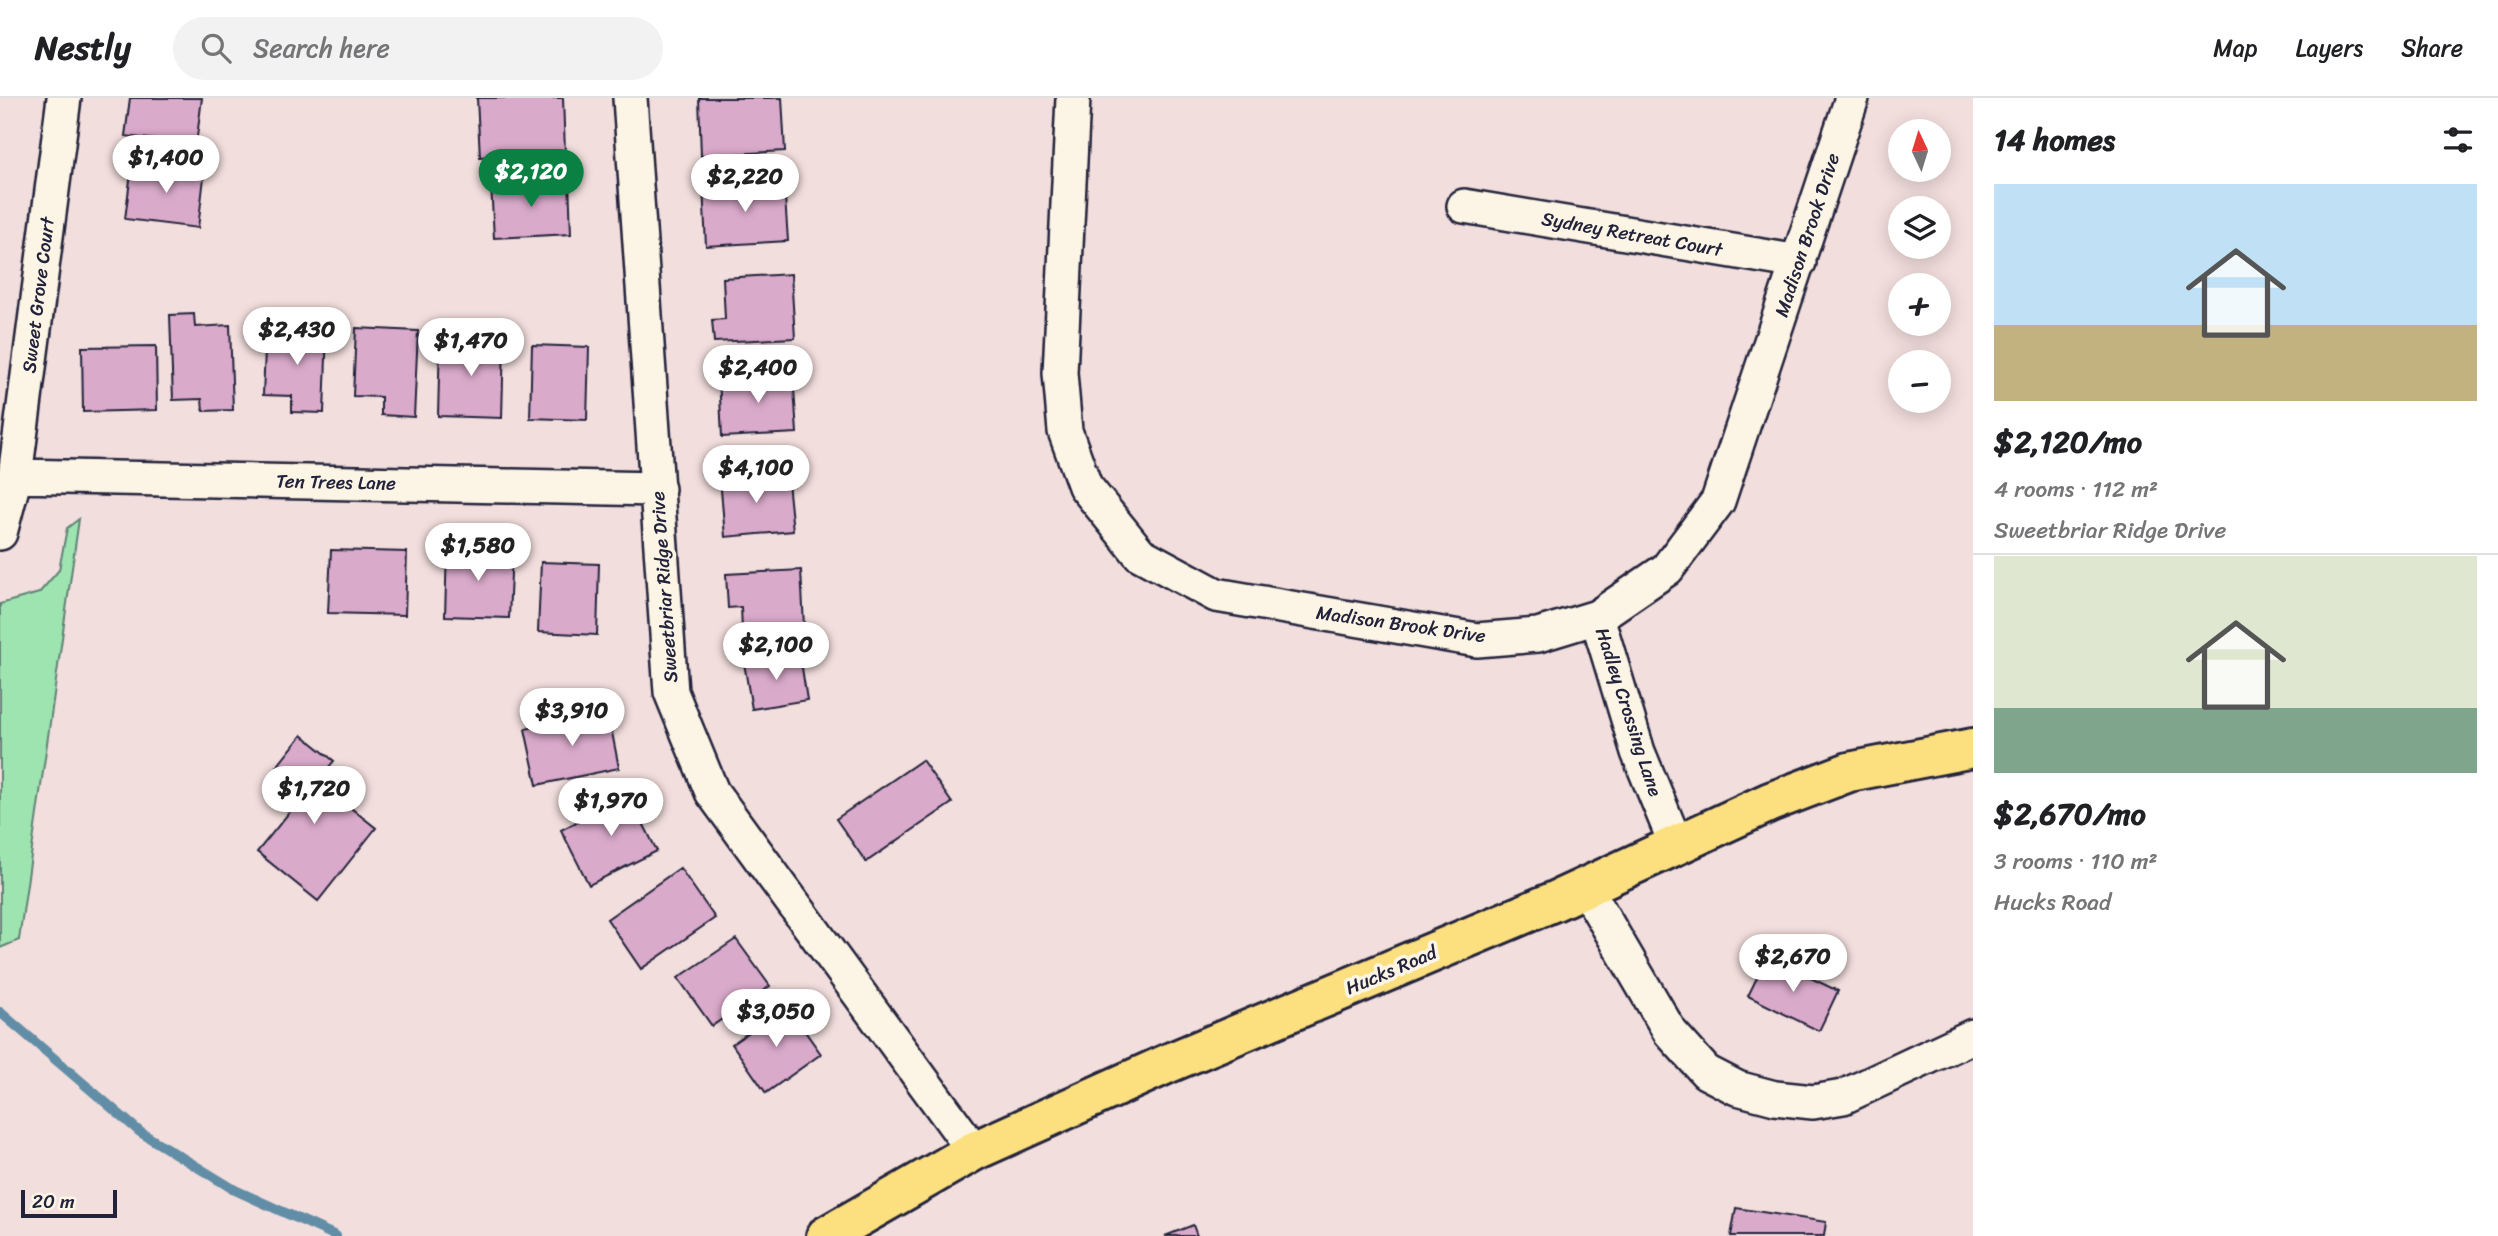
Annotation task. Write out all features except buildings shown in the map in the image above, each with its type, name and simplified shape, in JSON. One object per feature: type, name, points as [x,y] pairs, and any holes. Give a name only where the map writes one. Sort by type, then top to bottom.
[{"type":"main road","name":"Hucks Road","points":[[826,1236],[974,1151],[1170,1063],[1586,888],[1770,802],[1849,772],[1973,748]]},
{"type":"street","name":"Sweet Grove Court","points":[[0,533],[15,476],[64,98]]},
{"type":"street","name":"Sweetbriar Ridge Drive","points":[[630,98],[671,692],[712,792],[974,1151]]},
{"type":"street","name":"Madison Brook Drive","points":[[1073,98],[1060,373],[1065,431],[1085,486],[1140,554],[1216,595],[1476,639],[1538,635],[1597,617],[1667,569],[1718,501],[1852,98]]},
{"type":"street","name":"Sydney Retreat Court","points":[[1464,206],[1799,262]]},
{"type":"street","name":"Ten Trees Lane","points":[[15,476],[658,489]]},
{"type":"street","name":"Hadley Crossing Lane","points":[[1597,617],[1638,752],[1677,847]]},
{"type":"street","points":[[1586,888],[1670,1032],[1706,1072],[1737,1088],[1775,1098],[1813,1102],[1843,1097],[1973,1036]]},
{"type":"green space","points":[[79,519],[19,940],[0,948],[0,604],[39,593],[59,570],[67,528]]},
{"type":"waterway","points":[[0,1012],[140,1132],[235,1190],[336,1236]]}]
